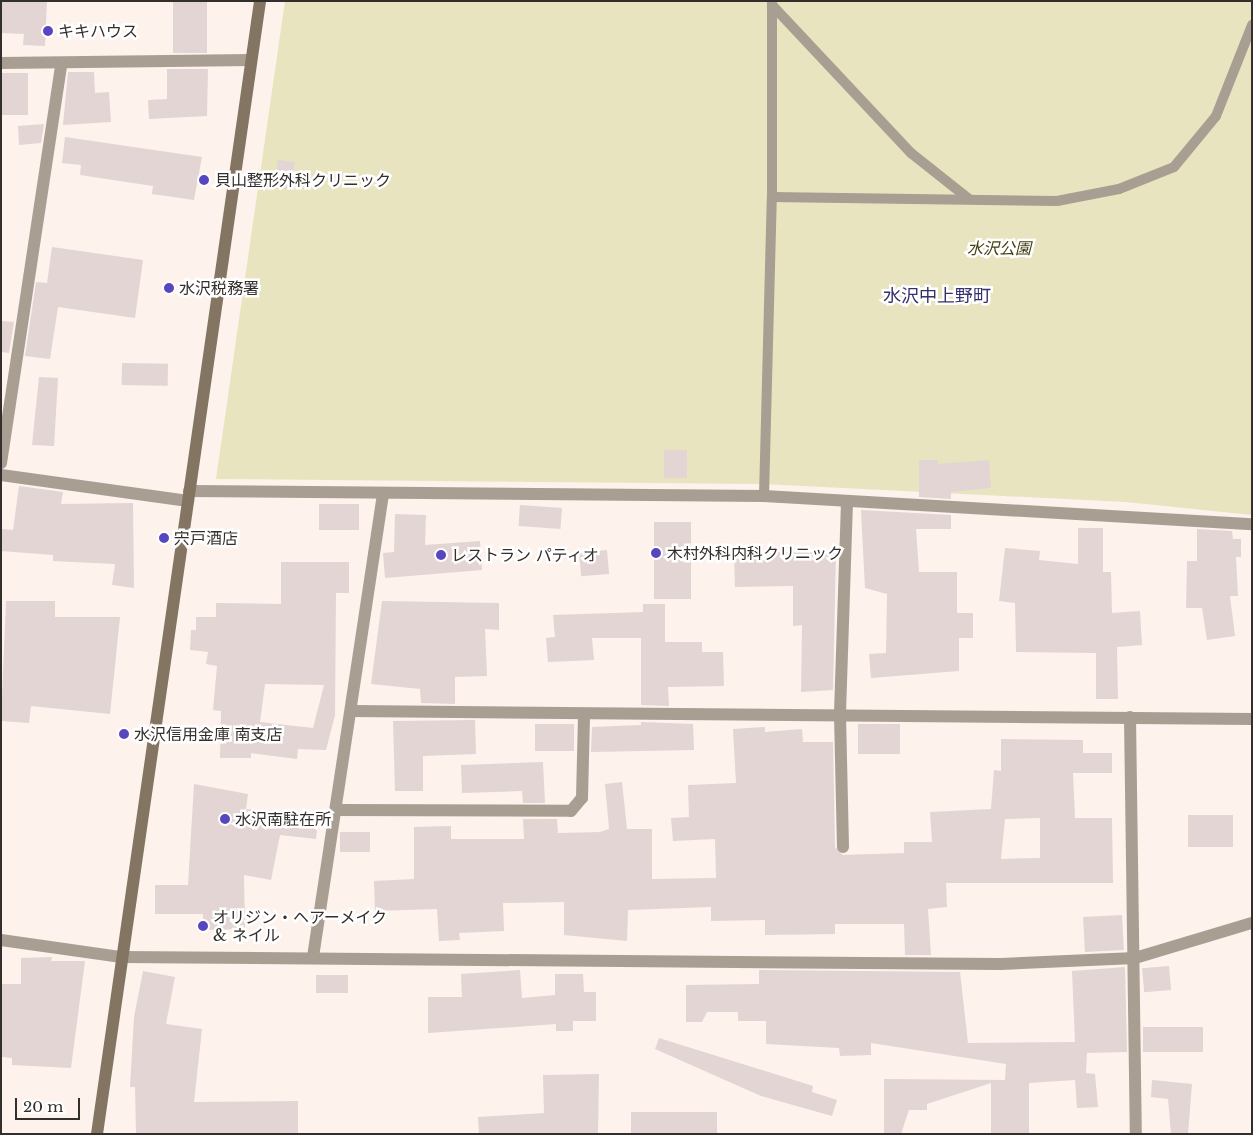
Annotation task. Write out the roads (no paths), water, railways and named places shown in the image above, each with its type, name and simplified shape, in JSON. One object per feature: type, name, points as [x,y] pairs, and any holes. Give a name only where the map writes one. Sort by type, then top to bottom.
[{"type":"street","points":[[97,1134],[120,956],[260,1]]},
{"type":"street","points":[[1,63],[61,64],[251,60]]},
{"type":"street","points":[[1,463],[61,64]]},
{"type":"street","points":[[1,475],[188,496],[764,496],[1252,524]]},
{"type":"street","points":[[313,957],[338,810],[382,495]]},
{"type":"street","points":[[843,847],[840,713],[847,501]]},
{"type":"street","points":[[352,711],[584,715],[840,713],[1252,720]]},
{"type":"street","points":[[338,810],[571,811],[582,798],[584,715]]},
{"type":"street","points":[[1130,717],[1135,958],[1136,1134]]},
{"type":"street","points":[[1,940],[120,956],[1001,964],[1135,958],[1252,923]]},
{"type":"lane","points":[[764,496],[772,196],[772,3]]},
{"type":"lane","points":[[772,3],[911,153],[968,199]]},
{"type":"lane","points":[[772,196],[1057,201],[1119,189],[1174,167],[1216,116],[1252,26]]},
{"type":"place","name":"キキハウス","points":[[48,31]]},
{"type":"place","name":"貝山整形外科クリニック","points":[[204,180]]},
{"type":"place","name":"水沢税務署","points":[[169,288]]},
{"type":"place","name":"宍戸酒店","points":[[164,538]]},
{"type":"place","name":"木村外科内科クリニック","points":[[656,553]]},
{"type":"place","name":"レストラン パティオ","points":[[441,555]]},
{"type":"place","name":"水沢信用金庫 南支店","points":[[124,734]]},
{"type":"place","name":"水沢南駐在所","points":[[225,819]]},
{"type":"place","name":"オリジン・ヘアーメイク & ネイル","points":[[203,926]]},
{"type":"district","name":"水沢中上野町","points":[[937,296]]},
{"type":"park label","name":"水沢公園","points":[[999,248]]}]
